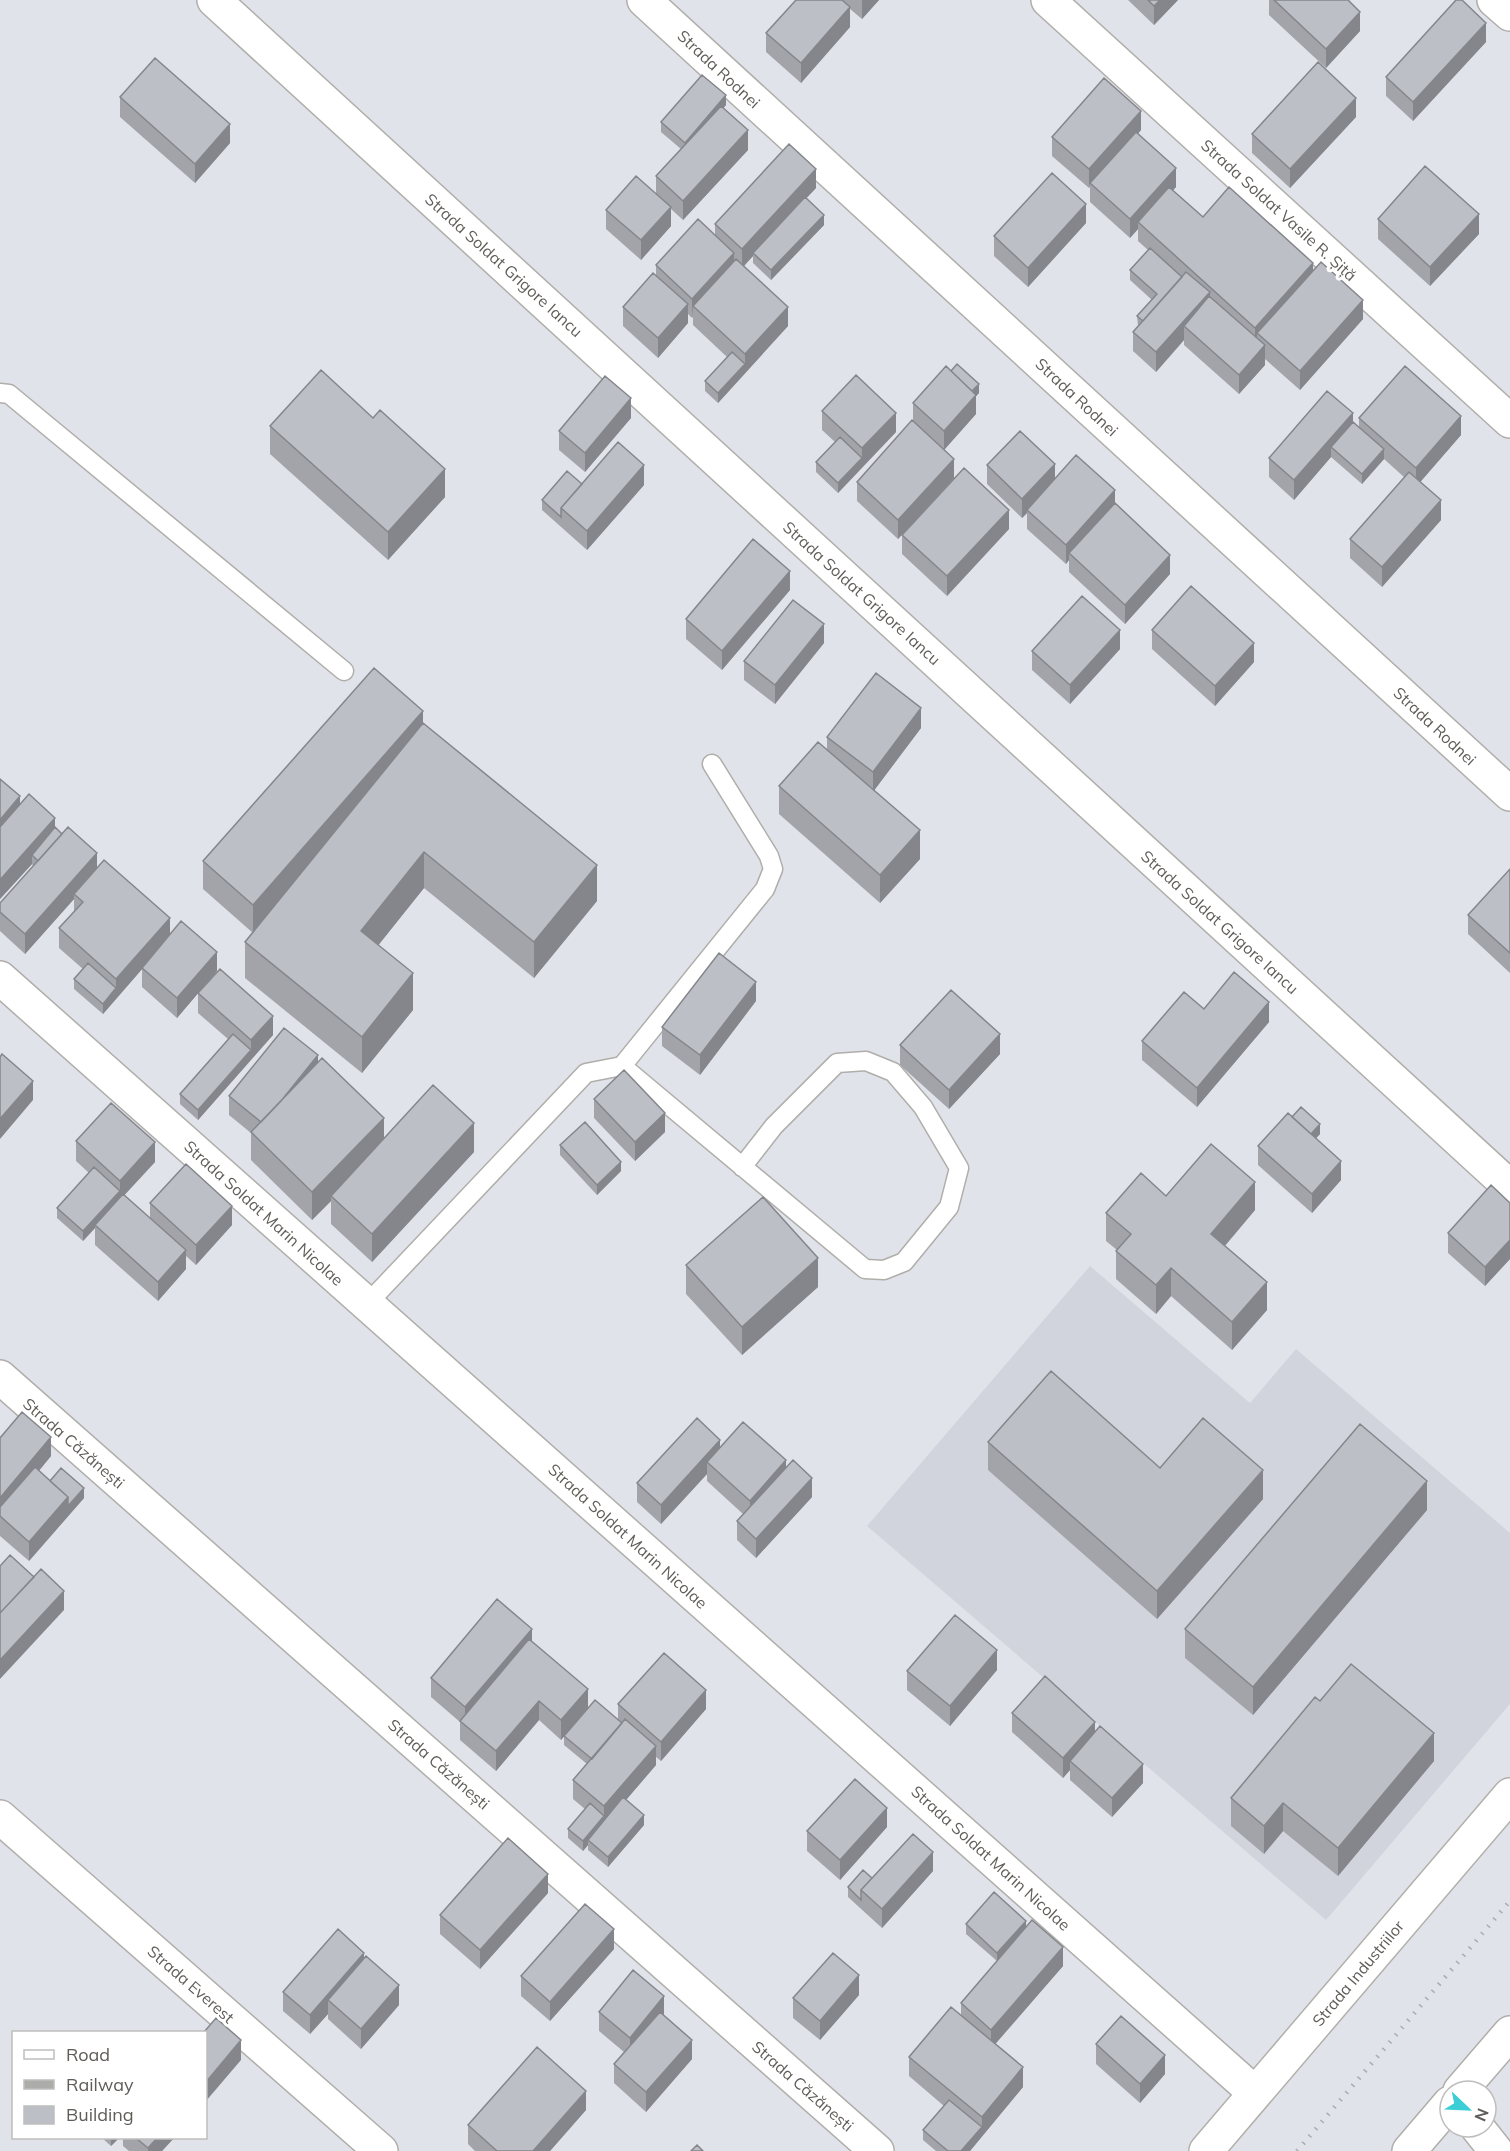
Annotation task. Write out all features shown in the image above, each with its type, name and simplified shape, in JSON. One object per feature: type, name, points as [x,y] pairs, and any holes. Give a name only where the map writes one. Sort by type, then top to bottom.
[{"type":"street","name":"Strada Soldat Grigore Iancu","points":[[214,0],[1510,1187]]},
{"type":"street","name":"Strada Rodnei","points":[[644,0],[1510,794]]},
{"type":"street","name":"Strada Soldat Vasile R. Șiță","points":[[1048,0],[1510,421]]},
{"type":"street","points":[[1494,0],[1510,14]]},
{"type":"street","name":"Strada Soldat Marin Nicolae","points":[[0,978],[1255,2093]]},
{"type":"street","name":"Strada Căzănești","points":[[0,1377],[877,2151]]},
{"type":"street","name":"Strada Industriilor","points":[[1206,2151],[1510,1795]]},
{"type":"street","name":"Strada Everest","points":[[0,1817],[381,2151]]},
{"type":"street","points":[[1470,2079],[1510,2033]]},
{"type":"street","points":[[1409,2151],[1438,2117]]},
{"type":"street","points":[[1486,2139],[1496,2151]]},
{"type":"lane","points":[[0,393],[9,394],[344,671]]},
{"type":"lane","points":[[367,1304],[586,1073],[622,1066],[765,890],[773,869],[769,856],[712,764]]},
{"type":"lane","points":[[622,1066],[742,1167],[865,1269],[884,1270],[904,1262],[949,1207],[959,1168],[923,1107],[893,1072],[867,1061],[837,1063],[774,1126],[742,1167]]},
{"type":"shaded area","points":[[1090,1266],[1250,1403],[1296,1349],[1510,1533],[1510,1704],[1326,1920],[867,1526]]},
{"type":"building","points":[[796,0],[842,0],[850,7],[801,63],[766,33]]},
{"type":"building","points":[[1148,0],[1160,0],[1154,6]]},
{"type":"building","points":[[1274,0],[1348,0],[1360,12],[1326,49]]},
{"type":"building","points":[[1456,0],[1462,0],[1486,23],[1413,102],[1386,77]]},
{"type":"building","points":[[155,58],[230,124],[195,164],[120,97]]},
{"type":"building","points":[[1318,62],[1356,98],[1290,169],[1252,134]]},
{"type":"building","points":[[702,75],[726,95],[685,143],[661,122]]},
{"type":"building","points":[[1104,78],[1141,111],[1089,169],[1052,137]]},
{"type":"building","points":[[721,106],[748,130],[683,201],[656,176]]},
{"type":"building","points":[[1136,132],[1176,168],[1130,219],[1090,183]]},
{"type":"building","points":[[789,144],[816,169],[742,249],[715,224]]},
{"type":"building","points":[[1425,166],[1479,214],[1430,267],[1378,219]]},
{"type":"building","points":[[1052,173],[1086,204],[1028,268],[994,236]]},
{"type":"building","points":[[636,176],[671,207],[641,240],[606,210]]},
{"type":"building","points":[[1169,187],[1203,217],[1229,187],[1313,263],[1255,328],[1138,222]]},
{"type":"building","points":[[805,197],[824,215],[771,270],[753,253]]},
{"type":"building","points":[[698,219],[734,253],[692,299],[656,265]]},
{"type":"building","points":[[1150,248],[1182,277],[1143,321],[1137,316],[1157,294],[1130,270]]},
{"type":"building","points":[[736,259],[788,307],[745,354],[693,306]]},
{"type":"building","points":[[1321,262],[1363,300],[1300,371],[1257,333]]},
{"type":"building","points":[[1186,272],[1210,292],[1156,352],[1133,332]]},
{"type":"building","points":[[653,273],[688,304],[658,338],[623,307]]},
{"type":"building","points":[[1209,296],[1265,345],[1239,375],[1184,326]]},
{"type":"building","points":[[732,352],[745,364],[718,393],[705,381]]},
{"type":"building","points":[[957,364],[979,384],[972,391],[951,371]]},
{"type":"building","points":[[946,366],[976,395],[944,431],[913,403]]},
{"type":"building","points":[[1405,366],[1461,416],[1416,468],[1359,418]]},
{"type":"building","points":[[321,370],[373,418],[380,410],[445,469],[388,532],[270,426]]},
{"type":"building","points":[[856,375],[896,413],[862,448],[822,411]]},
{"type":"building","points":[[605,376],[631,398],[585,453],[559,431]]},
{"type":"building","points":[[1327,391],[1353,413],[1294,480],[1269,458]]},
{"type":"building","points":[[912,420],[954,459],[898,520],[857,482]]},
{"type":"building","points":[[1353,422],[1384,449],[1362,474],[1331,447]]},
{"type":"building","points":[[1020,431],[1055,464],[1022,499],[987,465]]},
{"type":"building","points":[[840,437],[862,458],[838,483],[816,462]]},
{"type":"building","points":[[618,442],[644,465],[587,531],[561,508]]},
{"type":"building","points":[[1076,455],[1115,490],[1066,545],[1027,510]]},
{"type":"building","points":[[964,468],[1009,510],[947,576],[902,535]]},
{"type":"building","points":[[567,471],[582,484],[561,508],[561,517],[542,500]]},
{"type":"building","points":[[1409,472],[1441,500],[1382,567],[1350,539]]},
{"type":"building","points":[[1115,503],[1170,555],[1125,605],[1069,553]]},
{"type":"building","points":[[753,539],[790,571],[722,651],[686,619]]},
{"type":"building","points":[[1191,586],[1254,643],[1215,686],[1152,630]]},
{"type":"building","points":[[1082,596],[1120,630],[1070,685],[1032,651]]},
{"type":"building","points":[[793,600],[824,624],[775,685],[744,661]]},
{"type":"building","points":[[374,668],[423,711],[253,905],[203,861]]},
{"type":"building","points":[[876,673],[921,708],[873,772],[827,737]]},
{"type":"building","points":[[423,723],[597,865],[534,942],[424,852],[361,931],[413,973],[362,1037],[245,942]]},
{"type":"building","points":[[818,742],[920,830],[880,875],[779,786]]},
{"type":"building","points":[[0,779],[20,796],[0,820]]},
{"type":"building","points":[[29,794],[55,818],[0,880],[0,827]]},
{"type":"building","points":[[55,827],[62,834],[38,861],[32,855]]},
{"type":"building","points":[[68,827],[97,853],[25,934],[0,912],[0,903]]},
{"type":"building","points":[[104,860],[170,918],[116,979],[59,928],[83,902],[74,894]]},
{"type":"building","points":[[1510,869],[1510,953],[1468,915]]},
{"type":"building","points":[[181,921],[217,952],[177,998],[142,968]]},
{"type":"building","points":[[719,953],[756,982],[700,1055],[662,1027]]},
{"type":"building","points":[[88,963],[116,988],[103,1004],[74,979]]},
{"type":"building","points":[[220,969],[273,1016],[251,1040],[198,993]]},
{"type":"building","points":[[1234,972],[1269,1002],[1197,1088],[1142,1041],[1184,992],[1204,1009]]},
{"type":"building","points":[[951,990],[1000,1034],[949,1090],[900,1045]]},
{"type":"building","points":[[284,1028],[318,1055],[261,1122],[229,1096]]},
{"type":"building","points":[[233,1034],[251,1050],[198,1110],[180,1094]]},
{"type":"building","points":[[2,1054],[33,1081],[0,1119],[0,1057]]},
{"type":"building","points":[[322,1058],[384,1118],[312,1192],[251,1132]]},
{"type":"building","points":[[624,1070],[665,1113],[635,1142],[594,1099]]},
{"type":"building","points":[[433,1085],[474,1123],[372,1234],[331,1196]]},
{"type":"building","points":[[111,1103],[155,1142],[120,1181],[76,1141]]},
{"type":"building","points":[[1301,1107],[1320,1124],[1311,1134],[1292,1117]]},
{"type":"building","points":[[1288,1113],[1341,1161],[1312,1194],[1258,1146]]},
{"type":"building","points":[[585,1122],[621,1162],[597,1185],[560,1145]]},
{"type":"building","points":[[1211,1144],[1255,1182],[1211,1234],[1267,1282],[1232,1322],[1171,1268],[1156,1285],[1116,1251],[1131,1234],[1106,1213],[1141,1173],[1166,1196]]},
{"type":"building","points":[[186,1164],[232,1206],[196,1245],[150,1203]]},
{"type":"building","points":[[94,1167],[120,1191],[83,1231],[57,1208]]},
{"type":"building","points":[[1491,1185],[1510,1203],[1510,1240],[1485,1267],[1448,1233]]},
{"type":"building","points":[[123,1194],[186,1250],[158,1282],[95,1225]]},
{"type":"building","points":[[763,1197],[818,1258],[742,1327],[686,1265]]},
{"type":"building","points":[[1051,1371],[1160,1468],[1203,1418],[1263,1470],[1157,1591],[988,1442]]},
{"type":"building","points":[[22,1412],[51,1437],[0,1498],[0,1438]]},
{"type":"building","points":[[697,1418],[720,1440],[661,1505],[637,1483]]},
{"type":"building","points":[[743,1422],[786,1460],[750,1501],[707,1462]]},
{"type":"building","points":[[1360,1424],[1427,1481],[1253,1687],[1185,1629]]},
{"type":"building","points":[[793,1460],[812,1478],[756,1539],[737,1521]]},
{"type":"building","points":[[35,1467],[68,1497],[29,1542],[0,1516],[0,1507]]},
{"type":"building","points":[[61,1468],[84,1488],[68,1506],[68,1497],[50,1481]]},
{"type":"building","points":[[10,1555],[34,1577],[0,1613],[0,1566]]},
{"type":"building","points":[[41,1569],[64,1591],[0,1660],[0,1613]]},
{"type":"building","points":[[497,1599],[532,1629],[465,1707],[431,1678]]},
{"type":"building","points":[[955,1615],[997,1650],[950,1706],[907,1671]]},
{"type":"building","points":[[529,1639],[588,1689],[561,1720],[539,1701],[496,1751],[460,1721]]},
{"type":"building","points":[[664,1653],[706,1690],[661,1742],[618,1704]]},
{"type":"building","points":[[1351,1664],[1434,1733],[1338,1848],[1283,1803],[1264,1826],[1231,1798],[1315,1697],[1320,1701]]},
{"type":"building","points":[[1045,1676],[1095,1722],[1063,1758],[1012,1713]]},
{"type":"building","points":[[595,1700],[622,1723],[592,1759],[564,1736]]},
{"type":"building","points":[[625,1719],[656,1746],[604,1806],[573,1780]]},
{"type":"building","points":[[1100,1726],[1143,1764],[1112,1798],[1070,1761]]},
{"type":"building","points":[[855,1779],[887,1808],[840,1860],[807,1831]]},
{"type":"building","points":[[623,1797],[644,1815],[608,1857],[588,1840]]},
{"type":"building","points":[[590,1803],[604,1816],[583,1841],[568,1829]]},
{"type":"building","points":[[913,1834],[933,1852],[882,1909],[861,1890]]},
{"type":"building","points":[[508,1838],[548,1874],[480,1950],[440,1915]]},
{"type":"building","points":[[863,1870],[872,1878],[861,1890],[861,1900],[848,1887]]},
{"type":"building","points":[[994,1892],[1026,1921],[997,1953],[966,1924]]},
{"type":"building","points":[[585,1904],[614,1929],[550,2002],[521,1976]]},
{"type":"building","points":[[1032,1920],[1063,1947],[991,2030],[961,2003]]},
{"type":"building","points":[[338,1929],[364,1953],[310,2015],[283,1992]]},
{"type":"building","points":[[833,1953],[859,1975],[820,2021],[793,1998]]},
{"type":"building","points":[[366,1956],[399,1985],[361,2029],[328,2000]]},
{"type":"building","points":[[633,1970],[664,1996],[630,2038],[599,2012]]},
{"type":"building","points":[[951,2007],[1023,2067],[982,2117],[909,2057]]},
{"type":"building","points":[[660,2012],[692,2040],[646,2092],[614,2064]]},
{"type":"building","points":[[1121,2016],[1165,2055],[1140,2084],[1096,2044]]},
{"type":"building","points":[[216,2018],[241,2040],[207,2081],[207,2031],[205,2031]]},
{"type":"building","points":[[537,2047],[586,2091],[533,2151],[497,2151],[468,2125]]},
{"type":"building","points":[[949,2100],[982,2127],[961,2151],[948,2151],[923,2130]]},
{"type":"building","points":[[137,2139],[156,2139],[148,2148]]},
{"type":"building","points":[[697,2145],[703,2151],[691,2151]]},
{"type":"railway","points":[[1297,2151],[1510,1901]]}]
